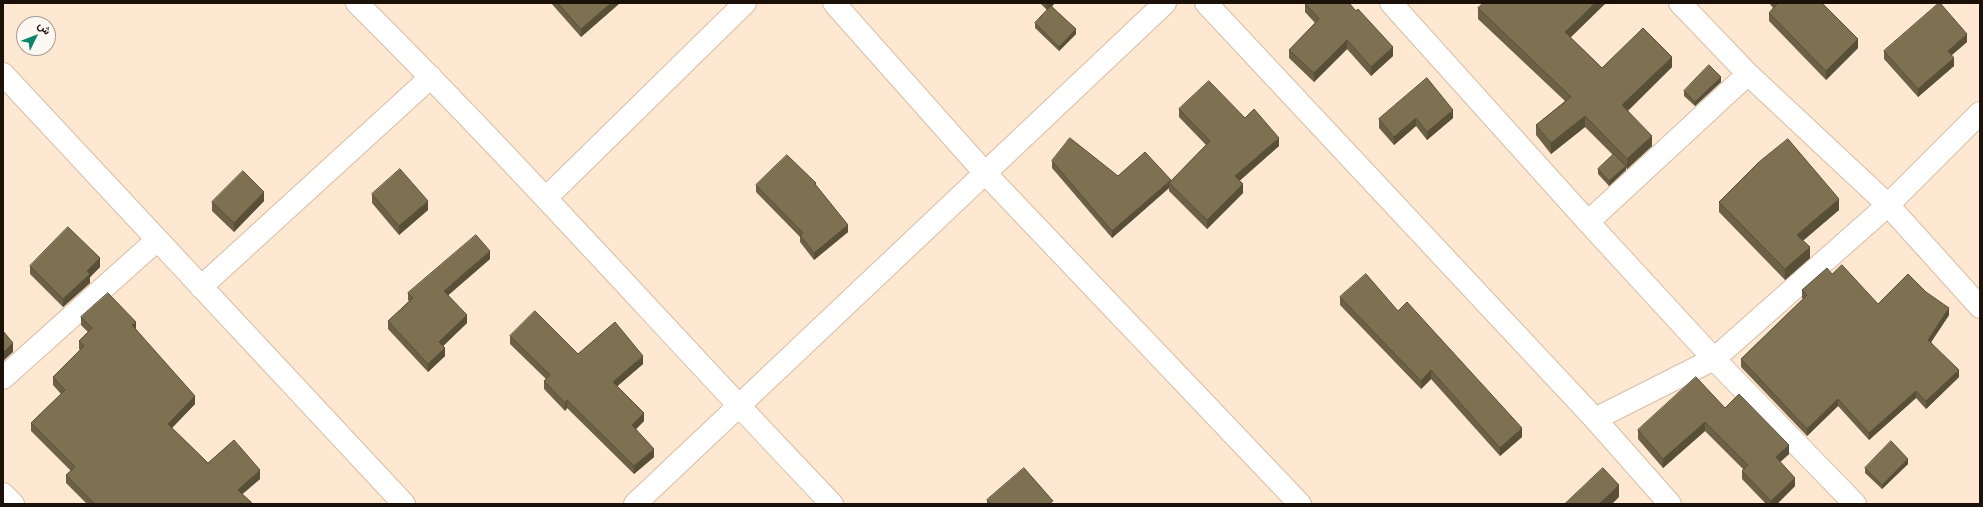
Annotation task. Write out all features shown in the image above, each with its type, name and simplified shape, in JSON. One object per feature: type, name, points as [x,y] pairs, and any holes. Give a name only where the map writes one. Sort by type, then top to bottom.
[{"type":"street","points":[[357,3],[431,77],[546,198],[739,407],[832,504]]},
{"type":"street","points":[[546,198],[745,3]]},
{"type":"street","points":[[834,3],[985,173],[1300,504]]},
{"type":"street","points":[[635,504],[1165,3]]},
{"type":"street","points":[[1206,3],[1595,419],[1670,504]]},
{"type":"street","points":[[1391,3],[1588,222],[1714,359],[1855,504]]},
{"type":"street","points":[[1680,3],[1748,74],[1888,205],[1980,307]]},
{"type":"street","points":[[3,74],[156,240],[404,504]]},
{"type":"street","points":[[1588,222],[1748,74]]},
{"type":"street","points":[[201,287],[431,77]]},
{"type":"street","points":[[1595,419],[1714,359],[1888,205],[1980,113]]},
{"type":"street","points":[[3,378],[156,240]]},
{"type":"street","points":[[3,494],[13,504]]},
{"type":"building","points":[[558,3],[611,3],[581,29]]},
{"type":"building","points":[[1305,3],[1349,3],[1356,11],[1358,9],[1393,47],[1371,67],[1347,40],[1314,73],[1289,50],[1319,19]]},
{"type":"building","points":[[1484,3],[1595,3],[1565,32],[1602,68],[1643,28],[1672,57],[1622,105],[1652,136],[1627,159],[1585,116],[1551,143],[1536,125],[1571,97],[1478,8]]},
{"type":"building","points":[[1776,3],[1822,3],[1858,39],[1826,71],[1769,13],[1777,4]]},
{"type":"building","points":[[1939,3],[1967,34],[1948,51],[1954,58],[1918,89],[1884,51]]},
{"type":"building","points":[[1051,6],[1076,29],[1059,47],[1035,23]]},
{"type":"building","points":[[1709,65],[1721,77],[1695,102],[1684,91]]},
{"type":"building","points":[[1427,78],[1453,110],[1427,132],[1416,118],[1394,137],[1379,119]]},
{"type":"building","points":[[1209,81],[1245,118],[1254,109],[1279,138],[1235,176],[1243,184],[1207,220],[1169,183],[1210,141],[1179,109]]},
{"type":"building","points":[[1070,138],[1118,176],[1145,152],[1171,180],[1112,231],[1052,161]]},
{"type":"building","points":[[1788,139],[1839,199],[1797,235],[1810,247],[1785,269],[1719,202],[1759,162]]},
{"type":"building","points":[[1614,154],[1626,166],[1609,181],[1598,169]]},
{"type":"building","points":[[787,155],[816,183],[815,184],[848,225],[814,253],[800,235],[803,233],[756,185]]},
{"type":"building","points":[[400,169],[428,201],[399,226],[372,194]]},
{"type":"building","points":[[243,171],[264,192],[234,223],[212,202]]},
{"type":"building","points":[[68,227],[100,258],[87,271],[90,274],[63,299],[30,266]]},
{"type":"building","points":[[476,235],[490,251],[444,291],[467,315],[439,342],[445,348],[428,364],[388,321],[413,298],[408,293]]},
{"type":"building","points":[[1842,265],[1878,304],[1908,274],[1926,292],[1949,308],[1928,340],[1959,370],[1926,401],[1916,391],[1869,433],[1838,399],[1807,429],[1741,359],[1807,295],[1802,290],[1827,268],[1832,274]]},
{"type":"building","points":[[1366,274],[1398,311],[1407,302],[1522,428],[1500,448],[1431,370],[1421,381],[1340,297]]},
{"type":"building","points":[[108,293],[136,322],[132,325],[195,396],[168,424],[208,463],[234,440],[260,470],[238,490],[253,504],[95,504],[66,475],[75,467],[31,423],[65,390],[53,377],[84,346],[79,341],[92,328],[81,317]]},
{"type":"building","points":[[535,311],[578,354],[615,322],[643,356],[613,382],[644,413],[632,425],[654,449],[634,466],[567,400],[565,403],[544,381],[550,375],[510,336]]},
{"type":"building","points":[[3,331],[13,343],[3,353]]},
{"type":"building","points":[[1696,377],[1725,408],[1739,394],[1789,445],[1776,457],[1795,478],[1771,501],[1742,471],[1748,465],[1705,422],[1663,459],[1638,430]]},
{"type":"building","points":[[1891,441],[1908,459],[1882,485],[1865,468]]},
{"type":"building","points":[[1024,468],[1053,501],[1050,503],[1051,504],[991,504],[987,500]]},
{"type":"building","points":[[1603,468],[1619,485],[1599,504],[1565,504]]}]
